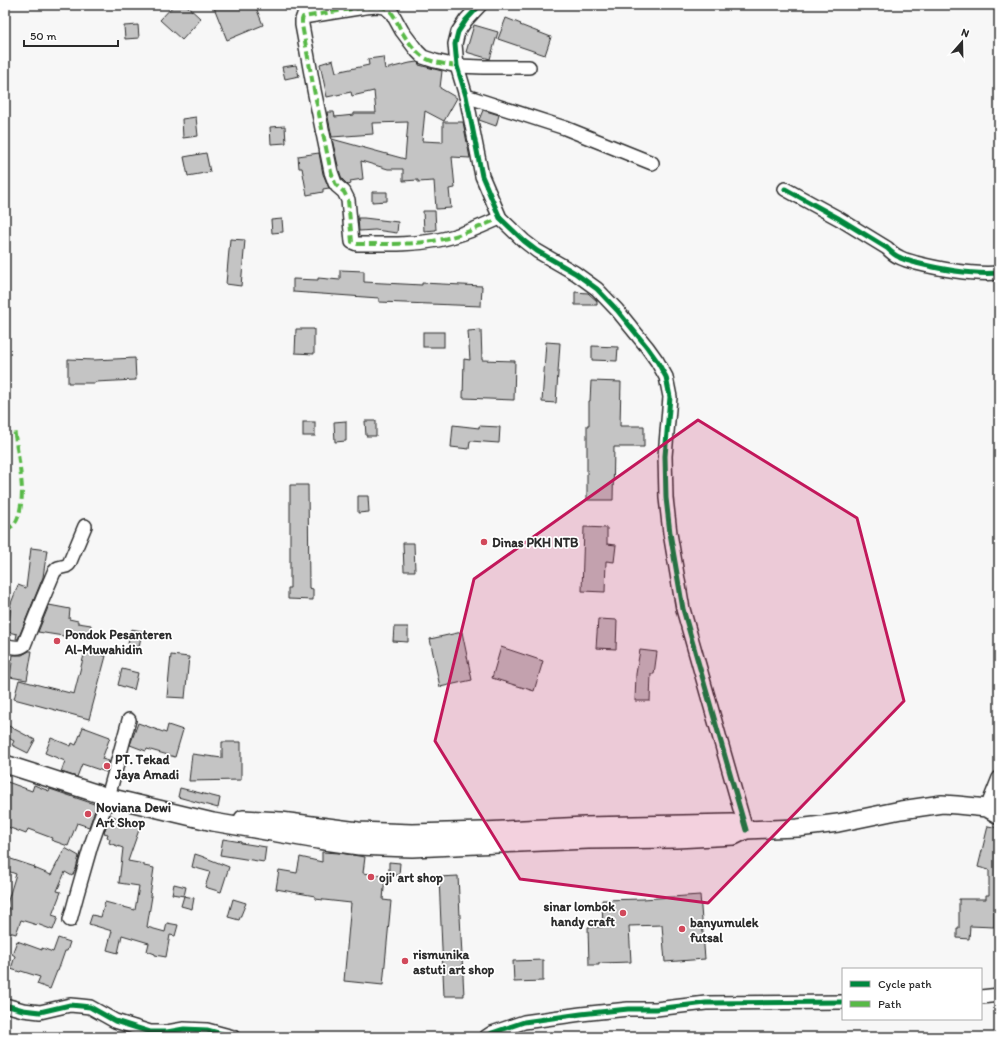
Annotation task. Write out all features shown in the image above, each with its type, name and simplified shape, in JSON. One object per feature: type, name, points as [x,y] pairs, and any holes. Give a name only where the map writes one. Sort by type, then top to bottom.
[{"type":"main road","points":[[5,764],[108,797],[212,822],[247,818],[263,819],[358,838],[412,833],[585,826],[732,823],[746,830],[798,828],[838,823],[901,810],[942,804],[993,812]]},
{"type":"street","points":[[480,5],[466,20],[458,32],[455,44],[457,66],[466,96],[482,176],[500,218],[524,241],[575,273],[597,289],[617,310],[647,347],[666,376],[670,397],[665,456],[666,498],[670,533],[683,609],[746,830]]},
{"type":"street","points":[[500,218],[467,232],[439,240],[413,244],[357,244],[352,242],[348,200],[344,192],[335,183],[331,172],[314,90],[302,20],[303,17],[364,7],[384,7],[392,13],[416,51],[423,57],[457,66],[529,67]]},
{"type":"street","points":[[466,96],[565,128],[652,163]]},
{"type":"street","points":[[785,189],[844,222],[904,260],[928,266],[972,272],[999,273]]},
{"type":"street","points":[[5,645],[18,648],[24,646],[54,572],[58,568],[69,564],[85,526]]},
{"type":"street","points":[[70,920],[91,845],[108,797],[129,720]]},
{"type":"street","points":[[993,812],[999,778]]},
{"type":"street","points":[[982,997],[999,995]]},
{"type":"street","points":[[486,1037],[492,1033],[524,1022],[628,1009],[656,1009],[706,1002],[842,1002]]},
{"type":"street","points":[[5,1005],[23,1010],[40,1012],[70,1005],[90,1007],[115,1021],[150,1032],[167,1032],[184,1029],[207,1030],[232,1037]]},
{"type":"highlighted area","points":[[698,420],[857,518],[904,701],[708,903],[520,879],[435,741],[474,579]]},
{"type":"building","points":[[174,5],[186,5],[201,19],[182,40],[160,20]]},
{"type":"building","points":[[213,5],[255,5],[263,25],[227,40]]},
{"type":"building","points":[[506,18],[551,37],[545,55],[498,39]]},
{"type":"building","points":[[138,25],[139,38],[125,39],[124,26]]},
{"type":"building","points":[[474,25],[498,32],[490,59],[466,52]]},
{"type":"building","points":[[383,57],[385,69],[417,62],[419,65],[442,71],[440,88],[457,98],[444,121],[425,111],[422,141],[443,142],[443,122],[463,122],[470,158],[452,157],[455,188],[449,189],[451,208],[436,209],[434,181],[403,181],[403,169],[388,169],[361,161],[363,179],[350,181],[351,184],[348,185],[342,179],[332,139],[405,159],[408,122],[372,123],[373,134],[332,137],[327,112],[334,112],[335,117],[354,115],[354,113],[376,113],[374,91],[352,96],[351,92],[327,97],[320,64],[333,60],[336,72],[369,65],[368,59]]},
{"type":"building","points":[[296,65],[299,76],[285,79],[282,67]]},
{"type":"building","points":[[483,110],[499,115],[496,126],[479,120]]},
{"type":"building","points":[[196,117],[198,136],[183,138],[182,119]]},
{"type":"building","points":[[285,126],[286,143],[271,144],[270,127]]},
{"type":"building","points":[[206,153],[210,172],[188,176],[184,157]]},
{"type":"building","points":[[319,153],[323,174],[329,188],[323,189],[323,192],[307,195],[302,168],[299,168],[298,156]]},
{"type":"building","points":[[372,192],[387,192],[387,201],[372,202]]},
{"type":"building","points":[[423,211],[435,211],[436,230],[424,231]]},
{"type":"building","points":[[358,218],[398,222],[397,233],[375,230],[359,231]]},
{"type":"building","points":[[282,219],[283,232],[272,233],[271,220]]},
{"type":"building","points":[[230,239],[245,240],[241,286],[226,284]]},
{"type":"building","points":[[340,270],[364,271],[364,282],[482,286],[481,306],[379,302],[379,298],[293,292],[293,279],[318,280],[318,278],[340,280]]},
{"type":"building","points":[[575,292],[588,293],[597,301],[597,305],[575,305]]},
{"type":"building","points":[[296,329],[314,329],[314,354],[295,353]]},
{"type":"building","points":[[481,330],[482,360],[515,361],[514,400],[463,398],[464,359],[470,360],[468,331]]},
{"type":"building","points":[[423,332],[444,332],[444,347],[423,347]]},
{"type":"building","points":[[546,342],[560,343],[556,403],[542,402]]},
{"type":"building","points":[[592,346],[618,347],[617,361],[592,360]]},
{"type":"building","points":[[135,358],[136,380],[68,383],[68,359],[94,360]]},
{"type":"building","points":[[591,381],[621,382],[620,426],[644,426],[644,447],[614,447],[613,500],[587,500],[587,425],[589,425]]},
{"type":"building","points":[[346,421],[346,441],[335,442],[334,422]]},
{"type":"building","points":[[365,421],[376,421],[376,436],[366,436]]},
{"type":"building","points":[[303,422],[315,422],[315,436],[303,436]]},
{"type":"building","points":[[453,425],[479,428],[479,426],[500,427],[499,443],[470,441],[469,449],[451,447]]},
{"type":"building","points":[[290,485],[308,485],[309,588],[313,589],[313,600],[288,599],[288,588],[290,588]]},
{"type":"building","points":[[358,496],[368,496],[369,512],[358,513]]},
{"type":"building","points":[[584,527],[607,528],[607,544],[616,545],[614,562],[606,561],[605,592],[582,591]]},
{"type":"building","points":[[403,543],[414,543],[415,571],[404,571]]},
{"type":"building","points":[[31,548],[47,550],[43,577],[18,639],[16,639],[17,634],[8,632],[10,606],[18,585],[26,588]]},
{"type":"building","points":[[49,605],[70,609],[69,619],[78,621],[78,623],[91,625],[89,640],[38,632]]},
{"type":"building","points":[[598,619],[617,620],[616,649],[596,648]]},
{"type":"building","points":[[394,627],[408,627],[408,642],[393,641]]},
{"type":"building","points":[[131,629],[142,631],[139,647],[128,644]]},
{"type":"building","points":[[462,632],[472,680],[440,687],[430,639]]},
{"type":"building","points":[[501,647],[543,661],[534,691],[492,678]]},
{"type":"building","points":[[640,650],[657,652],[654,674],[651,674],[650,701],[635,701],[636,674]]},
{"type":"building","points":[[32,651],[27,680],[10,677],[13,655],[22,655]]},
{"type":"building","points":[[85,651],[106,656],[89,719],[14,699],[19,680],[74,694]]},
{"type":"building","points":[[171,655],[189,657],[185,698],[167,697]]},
{"type":"building","points":[[122,669],[138,673],[134,690],[118,685]]},
{"type":"building","points":[[138,723],[166,733],[168,725],[183,730],[175,757],[147,749],[146,751],[130,745]]},
{"type":"building","points":[[5,724],[35,740],[28,753],[12,745],[14,741],[5,736]]},
{"type":"building","points":[[83,727],[110,737],[102,759],[109,761],[106,772],[82,764],[77,777],[61,772],[65,761],[45,753],[51,738],[71,746],[72,743],[76,745]]},
{"type":"building","points":[[222,742],[241,742],[241,780],[189,781],[192,754],[222,758]]},
{"type":"building","points":[[5,781],[32,791],[34,785],[49,791],[50,789],[97,805],[89,827],[77,823],[68,846],[28,829],[26,834],[5,826]]},
{"type":"building","points":[[180,788],[220,798],[218,808],[178,797]]},
{"type":"building","points":[[110,815],[140,827],[128,861],[144,864],[144,866],[154,868],[150,896],[152,896],[147,927],[165,932],[167,923],[178,925],[175,936],[170,935],[166,957],[155,955],[147,951],[149,943],[122,935],[118,953],[107,950],[112,931],[89,924],[92,915],[101,917],[105,902],[135,910],[139,886],[119,883],[123,848],[109,843],[110,839],[107,837],[108,834],[104,833]]},
{"type":"building","points":[[988,826],[999,828],[999,911],[994,910],[994,927],[970,926],[969,939],[957,938],[957,928],[959,928],[959,899],[986,899],[986,895],[989,895],[989,870],[978,867]]},
{"type":"building","points":[[223,839],[266,847],[264,862],[220,855]]},
{"type":"building","points":[[65,848],[79,856],[76,869],[72,876],[65,872],[57,891],[61,892],[52,915],[58,917],[53,930],[21,920],[16,934],[5,931],[5,923],[9,908],[6,907],[16,874],[5,870],[5,857],[35,867],[34,868],[51,875]]},
{"type":"building","points":[[322,852],[365,857],[363,873],[385,876],[383,900],[391,901],[383,985],[344,981],[351,903],[315,899],[315,896],[276,889],[279,870],[297,873],[300,857],[322,862]]},
{"type":"building","points":[[195,854],[229,867],[221,892],[205,887],[210,872],[192,867]]},
{"type":"building","points":[[389,862],[400,863],[399,875],[389,875]]},
{"type":"building","points":[[458,876],[464,996],[444,996],[439,877]]},
{"type":"building","points":[[174,884],[186,887],[184,896],[172,894]]},
{"type":"building","points":[[700,895],[705,959],[665,962],[662,925],[629,926],[631,962],[599,963],[599,965],[589,965],[588,927],[603,927],[602,900]]},
{"type":"building","points":[[184,896],[194,898],[192,909],[181,906]]},
{"type":"building","points":[[233,899],[246,903],[239,920],[228,917]]},
{"type":"building","points":[[58,938],[70,942],[50,989],[37,984],[40,977],[11,969],[15,956],[12,954],[17,941],[42,950],[42,948],[53,952]]},
{"type":"building","points":[[543,960],[543,981],[514,982],[513,961]]},
{"type":"marked path","points":[[457,66],[434,62],[422,56],[413,48],[391,12],[385,8],[370,7],[346,10],[303,17],[302,20],[314,90],[331,172],[335,183],[344,192],[348,200],[352,242],[357,244],[398,244],[438,240],[462,234],[500,218]]},
{"type":"marked path","points":[[5,528],[10,527],[17,520],[21,501],[21,475],[14,429]]},
{"type":"cycle path","points":[[480,5],[466,20],[458,32],[455,44],[457,66],[466,96],[482,176],[500,218],[537,251],[575,273],[597,289],[617,310],[647,347],[666,377],[670,397],[665,456],[666,498],[670,533],[683,609],[746,830]]},
{"type":"cycle path","points":[[785,189],[838,218],[903,259],[957,271],[999,273]]},
{"type":"cycle path","points":[[486,1037],[492,1033],[524,1022],[628,1009],[656,1009],[706,1003],[842,1002]]},
{"type":"cycle path","points":[[5,1005],[23,1010],[40,1012],[70,1005],[90,1007],[115,1021],[150,1032],[167,1032],[184,1029],[207,1030],[233,1037]]},
{"type":"place","name":"Dinas PKH NTB","points":[[484,542]]},
{"type":"place","name":"Pondok Pesanteren Al-Muwahidin","points":[[57,641]]},
{"type":"place","name":"PT. Tekad Jaya Amadi","points":[[107,766]]},
{"type":"place","name":"Noviana Dewi Art Shop","points":[[88,814]]},
{"type":"place","name":"oji' art shop","points":[[371,877]]},
{"type":"place","name":"sinar lombok handy craft","points":[[623,913]]},
{"type":"place","name":"banyumulek futsal","points":[[682,929]]},
{"type":"place","name":"rismunika astuti art shop","points":[[405,961]]}]
